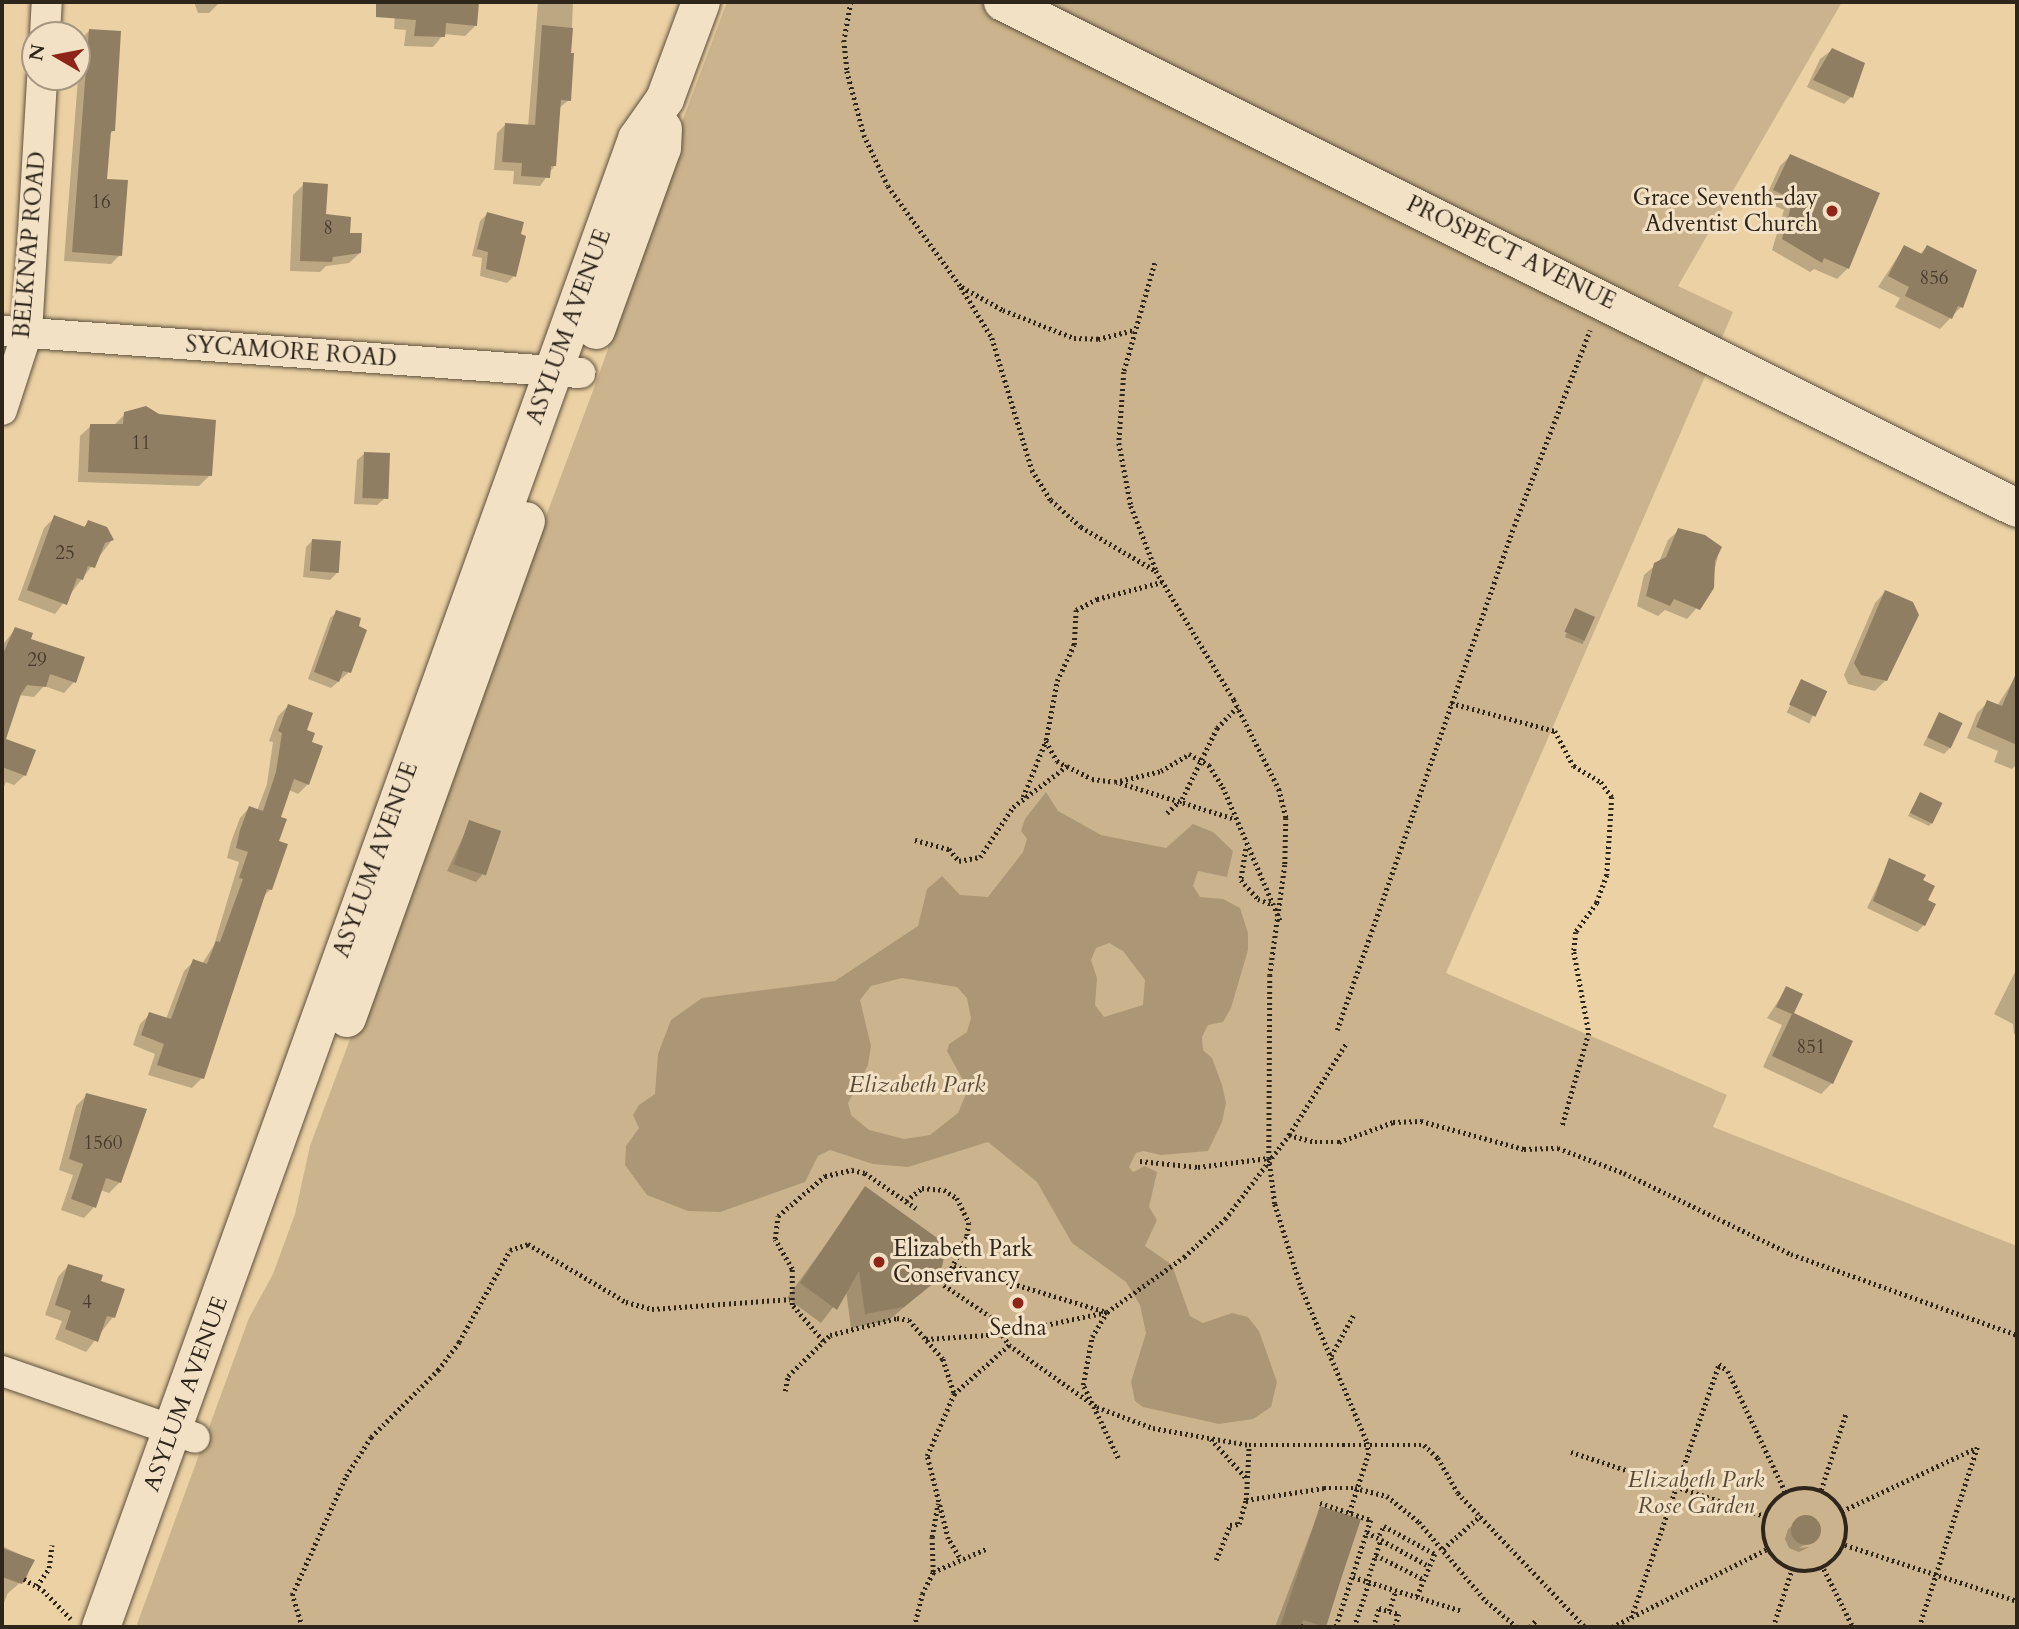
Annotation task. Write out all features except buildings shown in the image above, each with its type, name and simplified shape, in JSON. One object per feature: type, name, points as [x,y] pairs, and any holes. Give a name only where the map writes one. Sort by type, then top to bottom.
[{"type":"main road","name":"ASYLUM AVENUE","points":[[127,1627],[183,1434],[566,373],[637,139],[665,99],[701,2]]},
{"type":"main road","name":"PROSPECT AVENUE","points":[[1003,2],[2017,508]]},
{"type":"main road","name":"ASYLUM AVENUE","points":[[92,1625],[183,1434]]},
{"type":"street","points":[[46,21],[47,2]]},
{"type":"street","name":"BELKNAP ROAD","points":[[2,410],[15,332],[41,91]]},
{"type":"street","name":"SYCAMORE ROAD","points":[[15,332],[566,373]]},
{"type":"street","points":[[2,1371],[183,1434]]},
{"type":"path","points":[[851,2],[844,40],[847,71],[864,135],[888,186],[961,287],[992,338],[1032,470],[1051,500],[1081,527],[1156,570]]},
{"type":"path","points":[[1155,263],[1133,330],[1124,372],[1119,443],[1130,506],[1156,570],[1237,707],[1279,789],[1286,818],[1280,921],[1270,975],[1269,1158],[1275,1204],[1301,1287],[1367,1442],[1369,1453],[1355,1488],[1349,1514]]},
{"type":"path","points":[[961,287],[1003,310],[1074,338],[1098,339],[1133,330]]},
{"type":"path","points":[[1337,1030],[1451,703],[1592,327]]},
{"type":"path","points":[[1021,800],[1046,740],[1057,681],[1074,645],[1076,610],[1097,598],[1162,582]]},
{"type":"path","points":[[1451,703],[1555,731],[1574,766],[1601,782],[1612,797],[1607,875],[1597,903],[1576,932],[1574,952],[1588,1033],[1562,1127]]},
{"type":"path","points":[[1167,813],[1182,799],[1217,728],[1237,707]]},
{"type":"path","points":[[1046,740],[1057,761],[1092,779],[1182,799],[1236,819]]},
{"type":"path","points":[[1115,782],[1161,771],[1189,754],[1214,769],[1280,921]]},
{"type":"path","points":[[915,840],[949,849],[960,861],[980,858],[1006,815],[1021,800],[1067,766]]},
{"type":"path","points":[[1246,846],[1241,880],[1258,899],[1272,904]]},
{"type":"path","points":[[926,1339],[1002,1334],[1107,1312],[1122,1303],[1184,1257],[1225,1219],[1289,1135],[1347,1042]]},
{"type":"path","points":[[1289,1135],[1315,1142],[1339,1142],[1393,1122],[1421,1121],[1524,1149],[1558,1148],[1624,1173],[1791,1254],[2017,1335]]},
{"type":"path","points":[[1140,1161],[1198,1167],[1269,1158]]},
{"type":"path","points":[[823,1341],[795,1314],[790,1299],[792,1269],[779,1248],[775,1228],[778,1216],[798,1195],[825,1176],[852,1170],[865,1173],[916,1208]]},
{"type":"path","points":[[906,1201],[912,1193],[931,1188],[957,1198],[965,1209],[967,1237],[944,1285],[990,1317],[1009,1345],[1097,1407],[1153,1428],[1249,1445],[1367,1442],[1424,1445],[1480,1516],[1585,1627]]},
{"type":"path","points":[[302,1627],[292,1595],[346,1476],[371,1437],[438,1370],[459,1342],[510,1250],[528,1244],[626,1302],[652,1309],[790,1299]]},
{"type":"path","points":[[954,1266],[1107,1312]]},
{"type":"path","points":[[1107,1312],[1092,1337],[1082,1373],[1083,1385],[1097,1407],[1118,1458]]},
{"type":"path","points":[[1331,1356],[1354,1314]]},
{"type":"path","points":[[785,1391],[788,1376],[823,1341],[838,1331],[897,1318],[909,1320],[943,1359],[954,1394]]},
{"type":"path","points":[[959,1557],[948,1539],[927,1456],[954,1394],[1009,1345]]},
{"type":"path","points":[[1632,1618],[1719,1364],[1728,1371],[1786,1493]]},
{"type":"path","points":[[1821,1490],[1846,1413]]},
{"type":"path","points":[[1210,1438],[1248,1479]]},
{"type":"path","points":[[1216,1560],[1230,1525],[1239,1524],[1246,1500],[1249,1445]]},
{"type":"path","points":[[1842,1511],[1977,1447],[1919,1627]]},
{"type":"path","points":[[1571,1452],[1764,1516]]},
{"type":"path","points":[[1808,1487],[1821,1490],[1832,1497],[1842,1511],[1845,1545],[1824,1569],[1791,1569],[1778,1563],[1767,1549],[1764,1516],[1786,1493],[1808,1487]]},
{"type":"path","points":[[1246,1500],[1355,1488],[1388,1496],[1443,1549],[1486,1601],[1517,1627]]},
{"type":"path","points":[[914,1627],[922,1594],[933,1572],[932,1537],[939,1499]]},
{"type":"path","points":[[1320,1503],[1371,1520],[1336,1627]]},
{"type":"path","points":[[1443,1549],[1480,1516]]},
{"type":"path","points":[[1354,1627],[1384,1526],[1432,1550],[1434,1554],[1427,1565],[1417,1597]]},
{"type":"path","points":[[1367,1532],[1427,1565]]},
{"type":"path","points":[[37,1586],[49,1568],[52,1545]]},
{"type":"path","points":[[1845,1545],[2017,1601]]},
{"type":"path","points":[[933,1572],[959,1557],[988,1548]]},
{"type":"path","points":[[1612,1627],[1767,1549]]},
{"type":"path","points":[[1376,1556],[1423,1579]]},
{"type":"path","points":[[1773,1627],[1791,1569]]},
{"type":"path","points":[[1824,1569],[1853,1627]]},
{"type":"path","points":[[1353,1576],[1462,1611]]},
{"type":"path","points":[[24,1579],[37,1586],[58,1610],[92,1625]]},
{"type":"path","points":[[1389,1611],[1396,1590]]},
{"type":"path","points":[[1373,1627],[1379,1608],[1399,1614],[1395,1627]]},
{"type":"path","points":[[1530,1627],[1537,1619]]},
{"type":"green space","name":"Elizabeth Park","points":[[727,2],[1842,2],[1678,286],[1733,312],[1446,973],[1727,1095],[1713,1127],[2017,1246],[2017,1627],[136,1627],[249,1318],[273,1274],[295,1214],[310,1146],[597,380],[608,349],[610,314]]},
{"type":"shaded area","points":[[1046,792],[1058,811],[1101,835],[1166,848],[1193,824],[1213,832],[1233,851],[1227,877],[1198,871],[1193,886],[1200,897],[1223,899],[1240,908],[1248,933],[1248,950],[1231,1008],[1223,1022],[1208,1025],[1202,1037],[1203,1050],[1212,1058],[1222,1085],[1226,1103],[1222,1122],[1208,1151],[1161,1155],[1143,1151],[1136,1153],[1129,1167],[1133,1172],[1145,1166],[1157,1172],[1149,1207],[1157,1220],[1145,1246],[1172,1265],[1190,1316],[1203,1323],[1232,1313],[1248,1317],[1259,1331],[1277,1382],[1271,1407],[1253,1419],[1219,1424],[1143,1407],[1135,1401],[1131,1382],[1146,1333],[1140,1305],[1126,1282],[1072,1243],[1037,1182],[988,1142],[908,1167],[873,1164],[830,1150],[818,1156],[805,1182],[720,1212],[688,1211],[647,1195],[625,1165],[626,1146],[639,1128],[633,1115],[639,1105],[655,1094],[658,1054],[671,1020],[702,998],[835,981],[918,926],[927,889],[942,876],[960,895],[988,897],[1023,852],[1027,839],[1021,831],[1025,819]],"holes":[[[1109,943],[1123,951],[1145,980],[1143,1005],[1104,1017],[1095,1005],[1097,978],[1091,960],[1096,948]],[[902,978],[957,987],[967,998],[971,1018],[967,1032],[949,1044],[947,1051],[965,1084],[966,1094],[958,1113],[930,1135],[904,1139],[869,1130],[851,1115],[848,1103],[868,1065],[871,1046],[860,1000],[871,986]]]},
{"type":"place","name":"Grace Seventh-day Adventist Church","points":[[1832,211]]},
{"type":"place","name":"Elizabeth Park Conservancy","points":[[879,1262]]},
{"type":"place","name":"Sedna","points":[[1018,1303]]},
{"type":"park label","name":"Elizabeth Park Rose Garden","points":[[1696,1493]]}]
